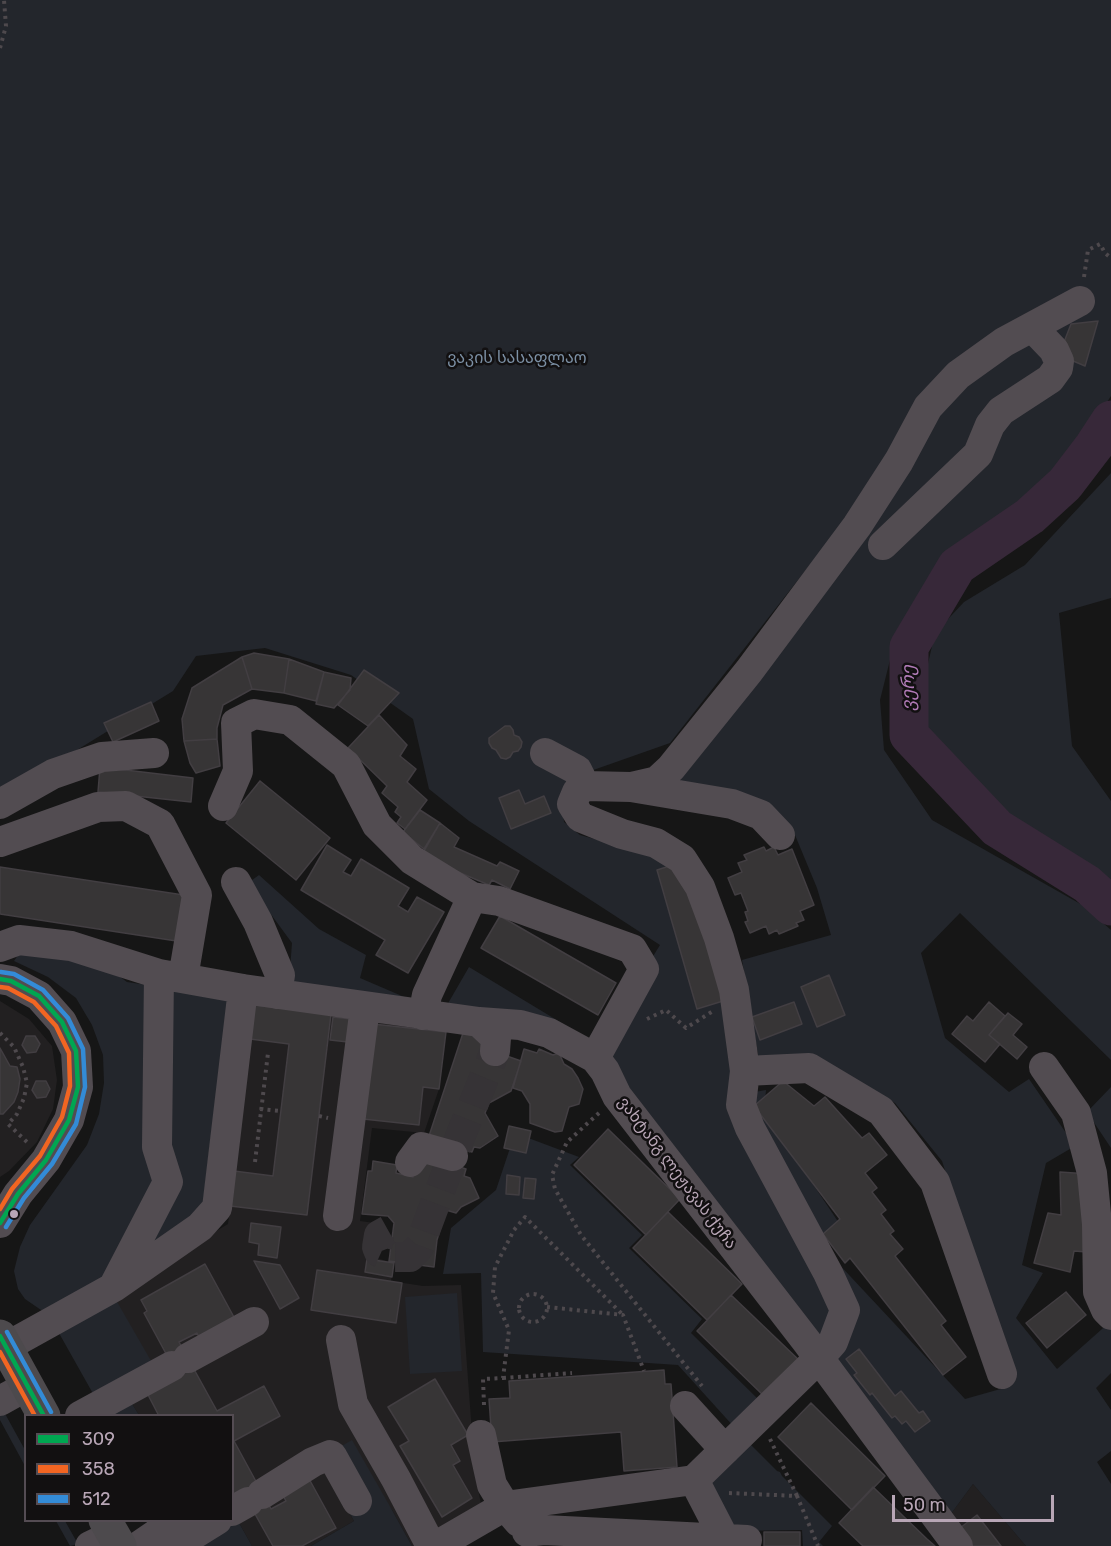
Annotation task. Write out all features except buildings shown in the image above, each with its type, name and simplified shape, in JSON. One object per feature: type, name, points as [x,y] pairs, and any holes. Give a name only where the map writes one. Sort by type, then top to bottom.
[{"type":"main road","points":[[3,1342],[14,1394],[41,1414]]},
{"type":"street","points":[[644,784],[671,768],[749,671],[857,526],[899,461],[928,407],[958,375],[1004,342],[1080,301]]},
{"type":"street","points":[[883,545],[978,454],[990,425],[1001,411],[1050,379],[1058,368],[1059,361],[1054,350],[1032,327]]},
{"type":"street","points":[[224,806],[238,771],[236,723],[254,714],[290,720],[346,765],[377,825],[412,860],[472,897],[498,901],[632,949],[644,969],[595,1058]]},
{"type":"street","points":[[0,804],[53,774],[102,757],[154,753]]},
{"type":"street","points":[[545,753],[577,770],[585,786]]},
{"type":"street","points":[[436,1546],[505,1506],[698,1486],[724,1450],[834,1342],[844,1310],[828,1273],[750,1128],[741,1105],[745,1071],[734,990],[719,938],[700,886],[682,859],[656,843],[622,834],[580,817],[572,804],[577,792],[585,786],[644,784],[732,804],[761,814],[780,836]]},
{"type":"street","points":[[0,842],[98,807],[126,806],[160,824],[197,895],[171,976],[157,1147],[168,1182],[114,1287]]},
{"type":"street","points":[[236,882],[258,922],[280,975],[277,994]]},
{"type":"street","points":[[423,1015],[428,995],[472,897]]},
{"type":"street","name":"ვახტანგ ლეჟავას ქუჩა","points":[[0,947],[19,940],[71,946],[171,976],[243,989],[423,1015],[520,1025],[549,1033],[595,1058],[605,1071],[617,1096],[819,1358],[958,1546]]},
{"type":"street","points":[[0,979],[11,981],[39,996],[62,1022],[76,1051],[78,1087],[69,1120],[46,1160],[18,1194],[0,1223]]},
{"type":"street","points":[[3,1342],[114,1287],[200,1227],[218,1208],[243,989]]},
{"type":"street","points":[[338,1216],[365,1007]]},
{"type":"street","points":[[478,1022],[496,1038],[495,1052]]},
{"type":"street","points":[[1044,1067],[1076,1113],[1092,1173],[1097,1224],[1098,1292],[1106,1310],[1111,1315]]},
{"type":"street","points":[[745,1071],[809,1068],[881,1111],[935,1182],[1002,1374]]},
{"type":"street","points":[[410,1162],[421,1147],[453,1156]]},
{"type":"street","points":[[84,1414],[254,1322]]},
{"type":"street","points":[[341,1340],[353,1404],[396,1479],[430,1546]]},
{"type":"street","points":[[695,1397],[724,1450]]},
{"type":"street","points":[[481,1435],[492,1485],[528,1539],[544,1530],[736,1540],[698,1486]]},
{"type":"street","points":[[248,1502],[313,1462],[330,1455],[357,1501]]},
{"type":"street","points":[[113,1539],[173,1522]]},
{"type":"street","points":[[175,1546],[216,1522]]},
{"type":"path","points":[[0,48],[6,26],[4,0]]},
{"type":"path","points":[[1080,301],[1088,250],[1100,244],[1111,258]]},
{"type":"path","points":[[666,1010],[686,1028],[718,1008],[736,1006]]},
{"type":"path","points":[[0,1033],[14,1047],[24,1067],[27,1083],[17,1114],[9,1124],[46,1160]]},
{"type":"path","points":[[255,1162],[268,1053]]},
{"type":"path","points":[[617,1096],[567,1142],[552,1175],[555,1189],[581,1235],[695,1397]]},
{"type":"path","points":[[252,1108],[280,1111]]},
{"type":"path","points":[[503,1377],[509,1330],[493,1293],[495,1266],[514,1230],[525,1216],[622,1315],[644,1371]]},
{"type":"path","points":[[531,1294],[544,1299],[547,1307],[542,1320],[533,1322],[524,1319],[519,1310],[524,1298],[531,1294]]},
{"type":"path","points":[[547,1307],[622,1315]]},
{"type":"path","points":[[484,1405],[483,1379],[572,1373]]},
{"type":"path","points":[[760,1416],[818,1546]]},
{"type":"path","points":[[698,1486],[797,1496]]},
{"type":"shaded area","points":[[0,1001],[29,1019],[52,1046],[57,1080],[53,1109],[37,1142],[9,1171],[0,1177]]},
{"type":"shaded area","points":[[254,1005],[446,1032],[439,1089],[424,1133],[372,1128],[360,1221],[382,1224],[371,1235],[371,1243],[376,1258],[394,1263],[391,1281],[423,1286],[461,1285],[475,1473],[481,1504],[412,1546],[392,1510],[319,1460],[354,1521],[311,1546],[252,1546],[234,1514],[234,1414],[138,1414],[129,1399],[112,1293],[228,1224]]},
{"type":"shaded area","points":[[973,1484],[1026,1546],[955,1546],[942,1526]]},
{"type":"green space","name":"ვაკის სასაფლაო","points":[[0,0],[1111,0],[1111,396],[1087,433],[1022,509],[952,555],[896,636],[880,700],[884,750],[932,820],[1084,906],[1111,930],[1111,1060],[960,913],[921,953],[945,1038],[1009,1092],[1029,1079],[1075,1146],[1046,1163],[1022,1265],[1043,1273],[1016,1318],[1057,1369],[1111,1321],[1111,1373],[1096,1388],[1111,1410],[1111,1451],[1097,1462],[1111,1484],[1111,1546],[1026,1546],[973,1484],[942,1526],[825,1360],[837,1351],[849,1317],[848,1305],[756,1125],[751,1107],[755,1092],[766,1090],[764,1111],[841,1226],[825,1241],[836,1261],[965,1399],[1004,1388],[1010,1373],[942,1161],[895,1103],[816,1056],[759,1060],[742,960],[831,935],[817,888],[795,835],[759,808],[716,802],[679,803],[653,790],[818,580],[809,566],[670,743],[582,774],[568,788],[562,801],[564,822],[580,835],[659,857],[688,882],[721,966],[740,1069],[736,1103],[744,1128],[763,1157],[839,1309],[837,1321],[828,1339],[818,1351],[604,1071],[526,1024],[443,1012],[469,967],[598,1045],[660,945],[469,821],[429,789],[413,719],[351,675],[265,648],[196,656],[173,691],[33,777],[0,816]]},
{"type":"green space","points":[[1111,473],[1111,598],[1059,613],[1072,746],[1111,801],[1111,887],[1009,825],[952,773],[920,728],[924,681],[935,633],[964,602],[1025,565]]},
{"type":"green space","points":[[259,875],[319,929],[366,955],[360,978],[409,999],[289,982],[292,943],[248,883]]},
{"type":"green space","points":[[34,951],[109,969],[127,982],[228,997],[202,1211],[193,1227],[44,1312],[25,1299],[18,1289],[14,1271],[20,1247],[30,1225],[87,1145],[99,1114],[104,1083],[103,1055],[92,1025],[76,998],[48,977],[14,961],[20,952]]},
{"type":"green space","points":[[1111,1087],[1111,1148],[1087,1112]]},
{"type":"green space","points":[[515,1133],[579,1157],[570,1165],[642,1235],[629,1248],[702,1319],[691,1333],[762,1403],[735,1428],[678,1365],[483,1352],[481,1273],[443,1274],[451,1228],[496,1190]]},
{"type":"green space","points":[[112,1293],[162,1380],[129,1399],[138,1414],[104,1414],[55,1326]]},
{"type":"green space","points":[[457,1293],[462,1371],[410,1374],[405,1297]]},
{"type":"green space","points":[[3,1410],[24,1448],[24,1464],[0,1420],[0,1411]]},
{"type":"green space","points":[[352,1440],[412,1546],[311,1546],[354,1521],[319,1459]]},
{"type":"green space","points":[[746,1440],[832,1526],[819,1542],[823,1546],[803,1546],[802,1530],[729,1531],[707,1477]]},
{"type":"green space","points":[[234,1514],[252,1546],[179,1546],[217,1522],[234,1522]]},
{"type":"green space","points":[[57,1522],[66,1522],[78,1544],[70,1546]]},
{"type":"waterway","name":"ვერე","points":[[1111,420],[1065,484],[1030,516],[957,566],[909,647],[909,735],[997,828],[1087,884],[1111,906]]},
{"type":"tunnel","points":[[456,1147],[495,1051]]},
{"type":"tunnel","points":[[388,1230],[379,1235],[377,1247],[379,1252],[390,1257],[410,1257],[419,1247],[450,1164]]},
{"type":"transit line","name":"512","points":[[1,972],[14,974],[43,990],[68,1018],[83,1049],[85,1087],[76,1124],[52,1164],[24,1198],[6,1227]]},
{"type":"transit line","name":"309","points":[[0,979],[11,981],[39,996],[62,1022],[76,1051],[78,1087],[69,1120],[46,1160],[18,1194],[0,1223]]},
{"type":"transit line","name":"358","points":[[0,987],[8,988],[34,1002],[56,1026],[69,1053],[70,1086],[62,1117],[40,1156],[12,1189],[0,1209]]},
{"type":"transit line","name":"512","points":[[7,1332],[51,1412]]},
{"type":"transit line","name":"309","points":[[0,1336],[43,1414]]},
{"type":"transit line","name":"358","points":[[0,1352],[34,1414]]}]
